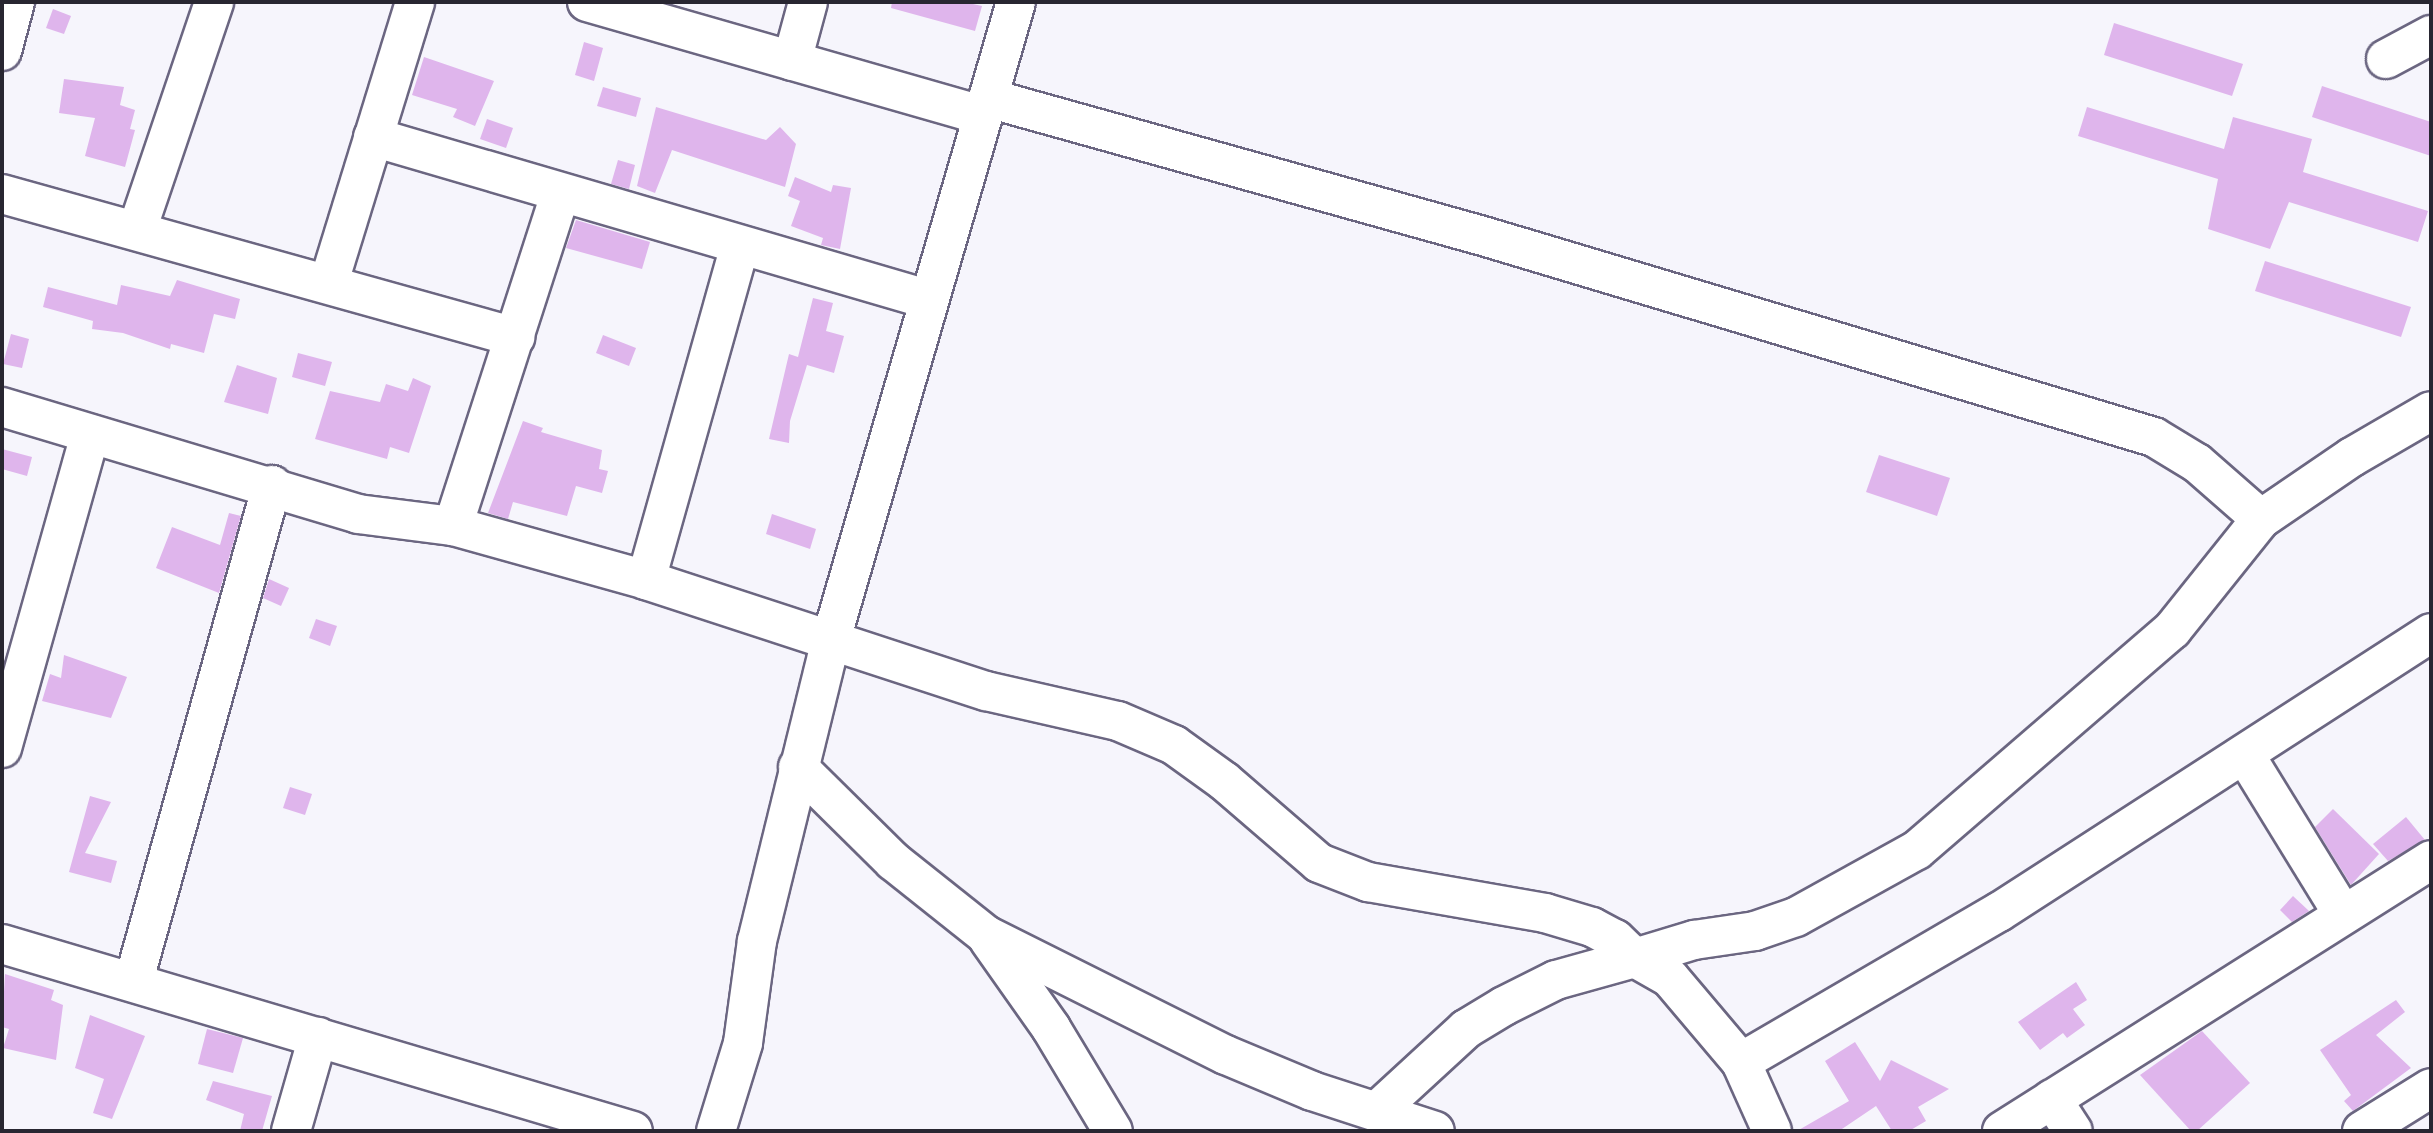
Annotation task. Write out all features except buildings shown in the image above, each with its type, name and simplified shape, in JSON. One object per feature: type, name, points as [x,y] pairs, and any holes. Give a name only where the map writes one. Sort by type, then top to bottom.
[{"type":"street","points":[[137,230],[214,2]]},
{"type":"street","points":[[329,282],[415,2]]},
{"type":"street","points":[[792,61],[808,2]]},
{"type":"street","points":[[716,1131],[743,1043],[757,941],[830,643],[927,299],[1016,2]]},
{"type":"street","points":[[602,4],[792,61],[985,106],[1483,236],[2154,437],[2197,463],[2261,519]]},
{"type":"street","points":[[2386,60],[2431,35]]},
{"type":"street","points":[[373,137],[560,194],[927,299]]},
{"type":"street","points":[[2,194],[329,282],[515,337]]},
{"type":"street","points":[[453,526],[560,194]]},
{"type":"street","points":[[646,580],[740,246]]},
{"type":"street","points":[[2,407],[272,485],[358,514],[453,526],[646,580],[830,643],[986,691],[1118,721],[1174,745],[1224,781],[1319,863],[1368,882],[1545,914],[1592,928],[1615,939],[1635,958],[1670,978],[1741,1062],[1772,1131]]},
{"type":"street","points":[[1378,1110],[1466,1030],[1504,1006],[1556,980],[1694,940],[1755,931],[1796,917],[1917,850],[2172,630],[2261,519],[2351,457],[2431,411]]},
{"type":"street","points":[[2,748],[90,434]]},
{"type":"street","points":[[134,980],[272,485]]},
{"type":"street","points":[[1741,1062],[1999,912],[2431,633]]},
{"type":"street","points":[[2245,755],[2343,914]]},
{"type":"street","points":[[798,768],[893,861],[986,935],[1226,1055],[1312,1091],[1378,1110],[1436,1131]]},
{"type":"street","points":[[2002,1131],[2431,860]]},
{"type":"street","points":[[986,935],[1051,1028],[1113,1131]]},
{"type":"street","points":[[2,944],[134,980],[633,1131]]},
{"type":"street","points":[[291,1131],[318,1037]]},
{"type":"street","points":[[2362,1131],[2431,1088]]},
{"type":"street","points":[[2052,1099],[2073,1131]]}]
